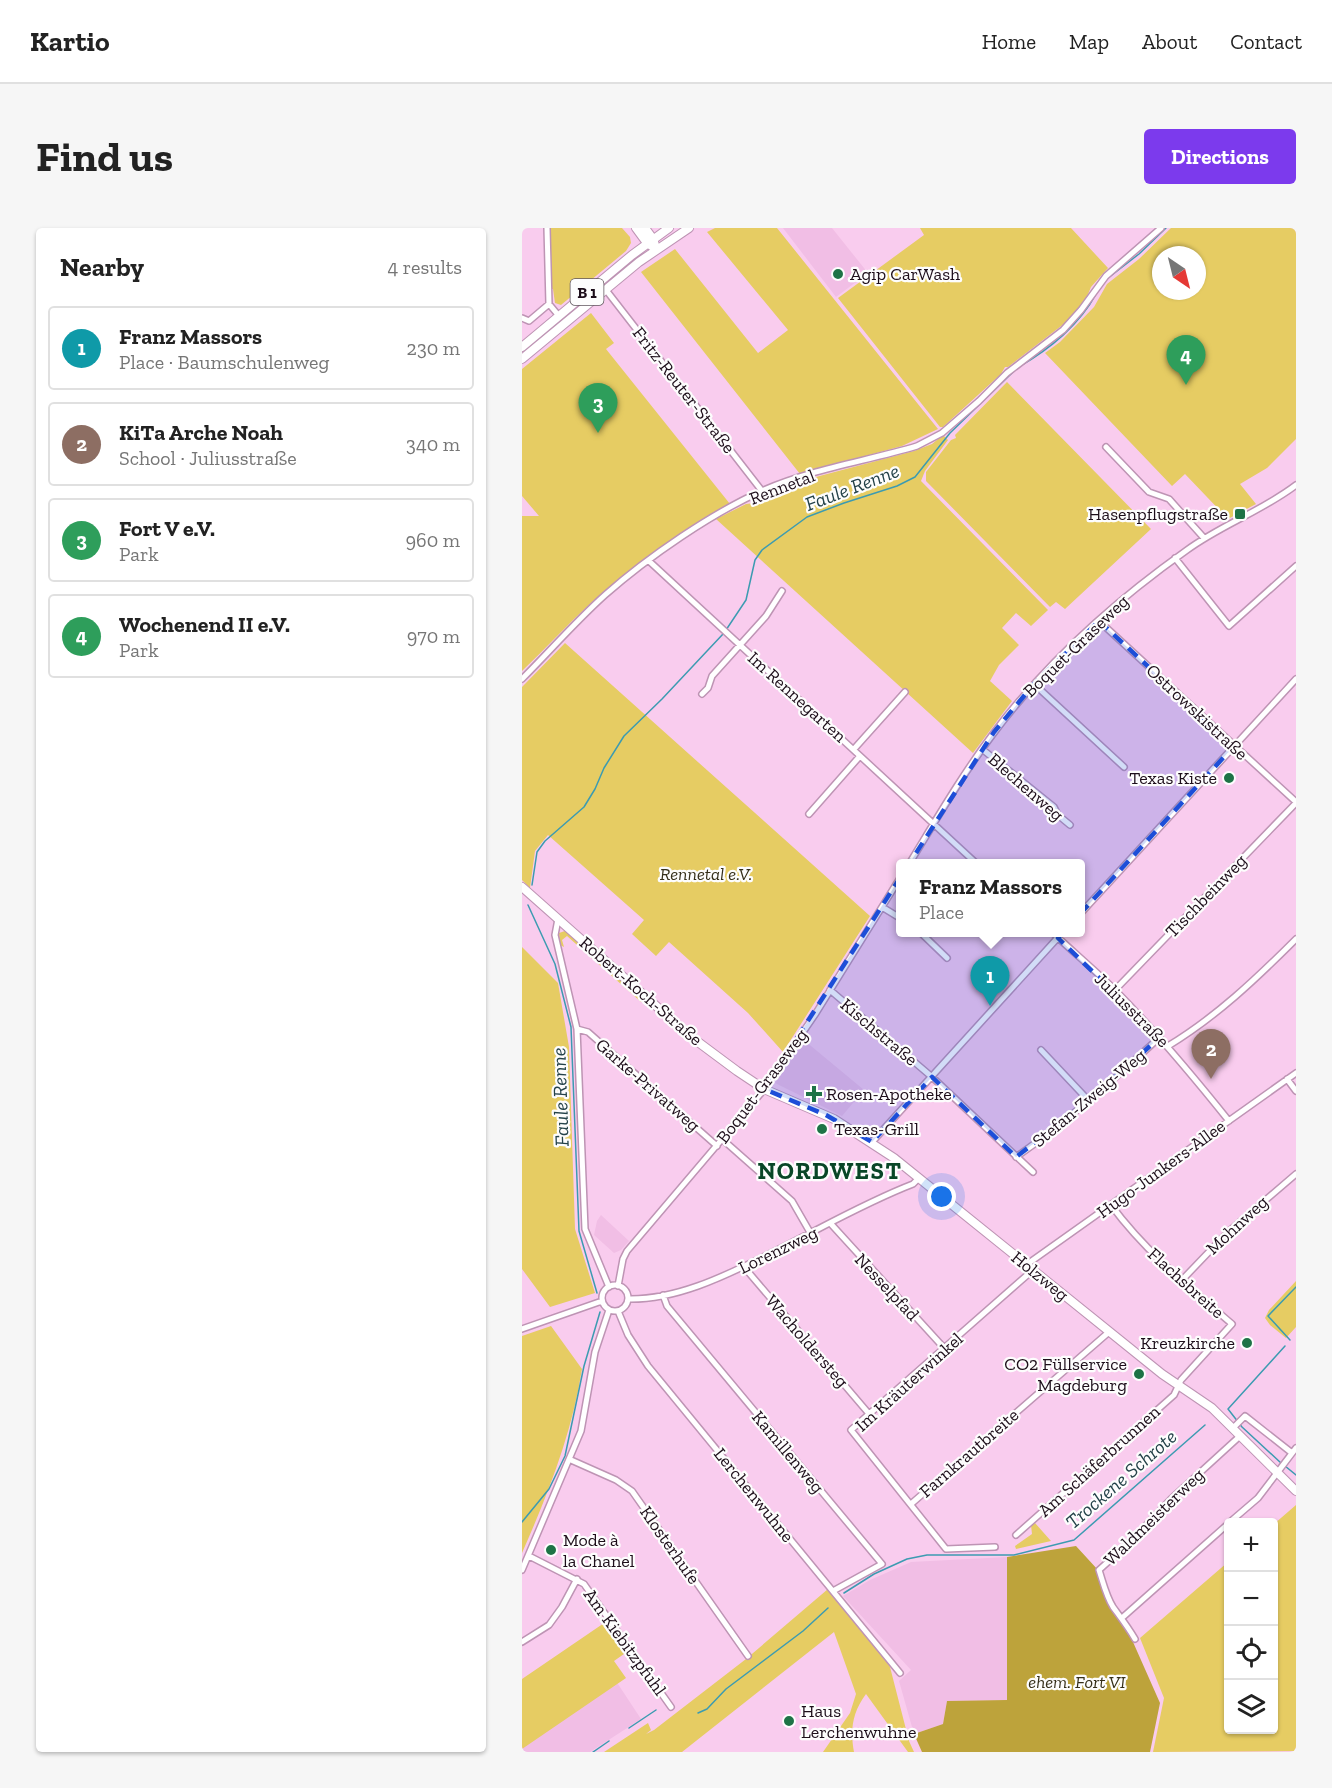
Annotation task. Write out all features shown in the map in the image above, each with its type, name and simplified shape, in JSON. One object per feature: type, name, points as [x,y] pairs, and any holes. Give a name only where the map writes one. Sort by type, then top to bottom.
[{"type":"main road","name":"B 1","points":[[522,347],[650,241],[669,228]]},
{"type":"main road","name":"B 1","points":[[522,359],[656,249],[689,228]]},
{"type":"street","points":[[547,228],[549,304],[559,316]]},
{"type":"street","points":[[636,228],[656,249]]},
{"type":"street","points":[[645,228],[650,241]]},
{"type":"street","name":"Rennetal","points":[[522,679],[598,602],[649,561],[693,530],[762,491],[816,473],[917,446],[937,436],[979,401],[1007,373],[1063,330],[1106,276],[1161,228]]},
{"type":"street","name":"Fritz-Reuter-Straße","points":[[606,290],[762,491]]},
{"type":"street","points":[[522,318],[529,321],[549,304]]},
{"type":"street","points":[[1106,447],[1149,492],[1168,499],[1204,538]]},
{"type":"street","name":"Boquet-Graseweg","points":[[912,859],[982,749],[1034,684],[1131,592],[1175,558],[1204,538],[1272,502],[1296,485]]},
{"type":"street","points":[[1175,558],[1229,626],[1296,566]]},
{"type":"street","name":"Im Rennegarten","points":[[649,561],[934,824]]},
{"type":"street","name":"Im Rennegarten","points":[[702,694],[708,688],[712,676],[766,616],[782,591]]},
{"type":"street","name":"Ostrowskistraße","points":[[1099,621],[1296,803]]},
{"type":"street","points":[[1085,909],[1296,679]]},
{"type":"street","points":[[1034,684],[1124,766]]},
{"type":"street","name":"Im Rennegarten","points":[[854,749],[905,692]]},
{"type":"street","name":"Blechenweg","points":[[982,749],[1054,807],[1058,815],[1070,825]]},
{"type":"street","name":"Im Rennegarten","points":[[809,814],[860,756]]},
{"type":"street","name":"Tischbeinweg","points":[[1115,990],[1296,803]]},
{"type":"street","points":[[934,824],[972,859]]},
{"type":"street","name":"Boquet-Graseweg","points":[[618,1286],[623,1259],[627,1251],[764,1089],[896,884]]},
{"type":"street","name":"Robert-Koch-Straße","points":[[522,887],[690,1035],[764,1089]]},
{"type":"street","points":[[882,907],[896,916]]},
{"type":"street","points":[[558,919],[555,935],[577,1029],[585,1229],[609,1287]]},
{"type":"street","points":[[924,937],[947,958]]},
{"type":"street","points":[[872,1142],[1058,938]]},
{"type":"street","name":"Juliusstraße","points":[[1058,938],[1115,990],[1160,1037],[1229,1121]]},
{"type":"street","points":[[1168,1046],[1218,1012],[1296,939]]},
{"type":"street","name":"Kischstraße","points":[[830,990],[932,1077],[1033,1172]]},
{"type":"street","name":"Garke-Privatweg","points":[[577,1029],[588,1032],[717,1146]]},
{"type":"street","name":"Stefan-Zweig-Weg","points":[[1016,1156],[1050,1133],[1089,1101],[1160,1037]]},
{"type":"street","points":[[1041,1050],[1089,1101]]},
{"type":"street","name":"Hugo-Junkers-Allee","points":[[1030,1267],[1111,1205],[1296,1073]]},
{"type":"street","points":[[1287,1079],[1296,1091]]},
{"type":"street","name":"Holzweg","points":[[764,1089],[826,1115],[872,1142],[1109,1332],[1178,1385],[1237,1424],[1240,1436],[1280,1471],[1296,1491]]},
{"type":"street","points":[[722,1139],[792,1201],[811,1234]]},
{"type":"street","name":"Mohnweg","points":[[1182,1280],[1228,1232],[1296,1174]]},
{"type":"street","name":"Lorenzweg","points":[[628,1299],[663,1295],[695,1287],[811,1234],[913,1184],[919,1178]]},
{"type":"street","name":"Flachsbreite","points":[[1111,1205],[1131,1232],[1232,1324],[1178,1385]]},
{"type":"street","name":"Nesselpfad","points":[[831,1224],[945,1349]]},
{"type":"street","name":"Wacholdersteg","points":[[744,1266],[870,1415]]},
{"type":"street","name":"Im Kräuterwinkel","points":[[995,1547],[946,1549],[851,1430],[945,1349],[1030,1267]]},
{"type":"street","points":[[618,1286],[626,1291],[628,1299],[625,1306],[618,1311],[609,1310],[602,1301],[603,1293],[609,1287],[618,1286]]},
{"type":"street","name":"Kamillenweg","points":[[663,1295],[667,1306],[882,1564],[833,1591]]},
{"type":"street","points":[[522,1329],[602,1301]]},
{"type":"street","points":[[522,1570],[571,1460],[581,1431],[591,1370],[603,1323],[609,1310]]},
{"type":"street","name":"Lerchenwuhne","points":[[618,1311],[628,1335],[648,1366],[900,1673]]},
{"type":"street","name":"Farnkrautbreite","points":[[910,1504],[1109,1332]]},
{"type":"street","name":"Am Schäferbrunnen","points":[[1016,1535],[1174,1395],[1178,1385]]},
{"type":"street","points":[[1235,1518],[1259,1497],[1294,1451],[1245,1416],[1237,1424]]},
{"type":"street","name":"Waldmeisterweg","points":[[1135,1639],[1113,1606],[1099,1570],[1240,1436]]},
{"type":"street","name":"Klosterhufe","points":[[571,1460],[616,1480],[632,1491],[748,1656]]},
{"type":"street","points":[[1122,1617],[1224,1527]]},
{"type":"street","name":"Am Kiebitzpfuhl","points":[[529,1556],[577,1579],[593,1595],[671,1707]]},
{"type":"street","name":"Am Kiebitzpfuhl","points":[[522,1642],[549,1625],[577,1579]]},
{"type":"highlighted area","points":[[1099,621],[1234,746],[1058,938],[1160,1037],[1089,1101],[1016,1157],[932,1077],[872,1142],[826,1115],[764,1089],[994,732],[1034,684]]},
{"type":"shaded area","points":[[783,228],[832,228],[868,273],[836,297]]},
{"type":"shaded area","points":[[805,1041],[864,1090],[842,1116],[775,1083]]},
{"type":"shaded area","points":[[601,1215],[629,1241],[621,1250],[614,1253],[594,1235]]},
{"type":"shaded area","points":[[1007,1557],[1007,1700],[947,1701],[943,1724],[914,1734],[899,1681],[911,1670],[843,1596],[870,1580],[911,1562]]},
{"type":"shaded area","points":[[616,1681],[641,1719],[590,1752],[522,1752],[522,1745]]},
{"type":"green space","points":[[549,228],[622,228],[630,237],[631,243],[626,251],[561,305],[555,303],[553,289],[551,289]]},
{"type":"green space","points":[[715,228],[777,228],[938,429],[902,446],[800,474],[641,272],[675,249],[758,353],[788,330],[707,232]]},
{"type":"green space","points":[[920,228],[1071,228],[1108,268],[1091,287],[1086,299],[1069,320],[1005,367],[1001,374],[943,427],[940,427],[838,298],[924,235]]},
{"type":"green space","points":[[1171,228],[1296,228],[1296,439],[1267,468],[1240,484],[1256,504],[1228,519],[1185,474],[1172,486],[1045,353],[1060,342],[1094,307],[1107,284],[1152,246],[1152,300],[1206,300],[1206,246],[1152,246]]},
{"type":"green space","points":[[591,313],[614,343],[606,349],[730,504],[676,538],[607,589],[522,671],[522,516],[539,516],[522,496],[522,369]]},
{"type":"green space","points":[[1007,382],[1151,529],[1065,609],[1056,602],[1050,607],[926,481],[926,472],[951,440],[956,438],[955,435]]},
{"type":"green space","points":[[943,435],[948,440],[925,471],[921,481],[1048,610],[1031,626],[1016,613],[1002,628],[1019,645],[999,665],[990,681],[1012,701],[973,753],[716,519],[780,489],[812,478],[914,451],[932,444]]},
{"type":"green space","name":"Rennetal e.V.","points":[[565,643],[870,916],[783,1052],[748,1013],[669,942],[656,956],[632,934],[644,920],[548,835],[535,851],[530,888],[522,880],[522,687]]},
{"type":"green space","points":[[565,931],[643,1000],[641,1002],[567,936],[562,940],[564,947],[560,945],[559,933]]},
{"type":"green space","points":[[522,947],[558,983],[569,1047],[575,1229],[595,1293],[550,1307],[522,1269]]},
{"type":"green space","points":[[1296,1281],[1296,1327],[1286,1338],[1265,1318],[1269,1310]]},
{"type":"green space","points":[[551,1326],[582,1369],[578,1393],[558,1463],[522,1553],[522,1336]]},
{"type":"green space","points":[[1296,1505],[1296,1751],[1153,1752],[1164,1698],[1140,1638],[1224,1565],[1224,1734],[1278,1734],[1278,1521]]},
{"type":"green space","points":[[1035,1523],[1051,1541],[1016,1549],[1015,1546],[1032,1534],[1031,1525]]},
{"type":"green space","name":"ehem. Fort VI","points":[[1076,1546],[1098,1570],[1113,1609],[1133,1642],[1160,1703],[1150,1752],[922,1752],[914,1734],[943,1724],[947,1701],[1007,1700],[1007,1557]]},
{"type":"green space","points":[[828,1589],[886,1658],[914,1752],[908,1752],[866,1694],[853,1722],[854,1752],[823,1752],[850,1713],[856,1694],[834,1632],[682,1752],[604,1752],[648,1723],[651,1730],[646,1734],[654,1730],[746,1659]]},
{"type":"green space","points":[[610,1619],[631,1649],[614,1661],[626,1678],[522,1749],[522,1679]]},
{"type":"waterway","name":"Faule Renne","points":[[1108,278],[1139,254],[1166,228]]},
{"type":"waterway","name":"Faule Renne","points":[[1020,366],[1063,335],[1082,316],[1096,294]]},
{"type":"waterway","name":"Faule Renne","points":[[726,630],[746,600],[755,560],[762,550],[807,517],[897,486],[915,477],[950,433],[1014,371]]},
{"type":"waterway","name":"Faule Renne","points":[[532,885],[537,852],[545,841],[584,807],[624,736],[723,634]]},
{"type":"waterway","name":"Faule Renne","points":[[528,905],[555,964],[571,1027],[579,1231],[597,1293]]},
{"type":"waterway","points":[[1290,1340],[1268,1316],[1296,1287]]},
{"type":"waterway","name":"Faule Renne","points":[[522,1522],[549,1489],[565,1456],[584,1366],[600,1312]]},
{"type":"waterway","points":[[1281,1463],[1242,1427],[1228,1409],[1285,1346]]},
{"type":"waterway","name":"Trockene Schrote","points":[[844,1593],[874,1574],[907,1559],[927,1555],[1014,1555],[1074,1540],[1205,1425]]},
{"type":"waterway","name":"Trockene Schrote","points":[[1285,1466],[1296,1475]]},
{"type":"waterway","name":"Trockene Schrote","points":[[698,1713],[707,1709],[726,1689],[803,1631],[828,1608]]},
{"type":"waterway","name":"Trockene Schrote","points":[[629,1728],[656,1710]]},
{"type":"waterway","name":"Trockene Schrote","points":[[593,1752],[609,1741]]},
{"type":"place","name":"Agip CarWash","points":[[838,274]]},
{"type":"place","name":"Wochenend II e.V.","points":[[1186,385]]},
{"type":"place","name":"Fort V e.V.","points":[[598,433]]},
{"type":"place","name":"Hasenpflugstraße","points":[[1240,514]]},
{"type":"place","name":"Texas Kiste","points":[[1229,778]]},
{"type":"place","name":"Franz Massors","points":[[990,1006]]},
{"type":"place","name":"KiTa Arche Noah","points":[[1211,1079]]},
{"type":"place","name":"Rosen-Apotheke","points":[[814,1094]]},
{"type":"place","name":"Texas-Grill","points":[[822,1129]]},
{"type":"place","name":"Kreuzkirche","points":[[1247,1343]]},
{"type":"place","name":"CO2 Füllservice Magdeburg","points":[[1139,1374]]},
{"type":"place","name":"Mode à la Chanel","points":[[551,1550]]},
{"type":"place","name":"Haus Lerchenwuhne","points":[[789,1721]]},
{"type":"district","name":"NORDWEST","points":[[830,1171]]}]
